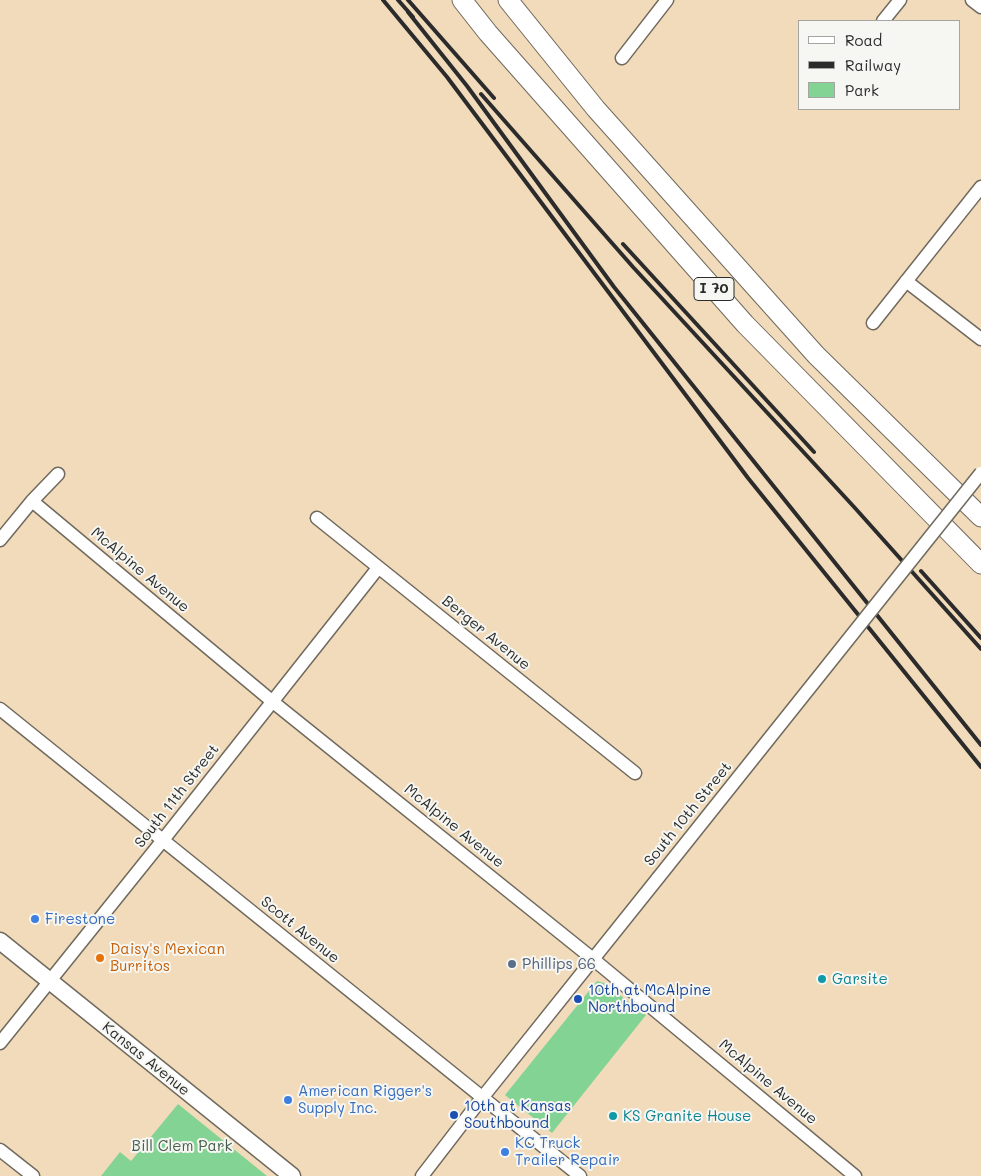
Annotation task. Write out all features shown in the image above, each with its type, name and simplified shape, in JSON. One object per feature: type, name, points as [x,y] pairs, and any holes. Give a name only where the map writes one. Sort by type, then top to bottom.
[{"type":"highway","name":"I 70","points":[[462,0],[744,324],[981,564]]},
{"type":"highway","name":"I 70","points":[[508,0],[596,109],[816,355],[981,517]]},
{"type":"main road","name":"Kansas Avenue","points":[[0,941],[292,1176]]},
{"type":"street","points":[[622,58],[668,0]]},
{"type":"street","points":[[884,20],[900,0]]},
{"type":"street","points":[[972,0],[981,7]]},
{"type":"street","points":[[873,323],[981,187]]},
{"type":"street","points":[[906,281],[981,339]]},
{"type":"street","name":"South 10th Street","points":[[422,1176],[482,1098],[981,473]]},
{"type":"street","points":[[0,540],[32,501],[58,474]]},
{"type":"street","name":"McAlpine Avenue","points":[[32,501],[273,702],[593,959],[855,1176]]},
{"type":"street","name":"Berger Avenue","points":[[317,518],[635,773]]},
{"type":"street","name":"South 11th Street","points":[[0,1043],[378,568]]},
{"type":"street","name":"Scott Avenue","points":[[0,709],[580,1176]]},
{"type":"street","points":[[0,1150],[33,1176]]},
{"type":"green space","points":[[597,981],[604,983],[646,1015],[552,1133],[505,1095]]},
{"type":"green space","name":"Bill Clem Park","points":[[178,1104],[267,1176],[101,1176],[120,1152],[131,1161]]},
{"type":"railway","points":[[383,0],[447,77],[748,478],[981,767]]},
{"type":"railway","points":[[398,0],[413,17]]},
{"type":"railway","points":[[408,0],[494,98]]},
{"type":"railway","points":[[408,12],[467,86],[614,287],[981,745]]},
{"type":"railway","points":[[481,94],[633,267],[855,508],[981,649]]},
{"type":"railway","points":[[623,244],[814,452]]},
{"type":"railway","points":[[921,571],[981,638]]},
{"type":"place","name":"Firestone","points":[[35,919]]},
{"type":"place","name":"Daisy's Mexican Burritos","points":[[100,958]]},
{"type":"place","name":"Phillips 66","points":[[512,964]]},
{"type":"place","name":"Garsite","points":[[822,979]]},
{"type":"place","name":"10th at McAlpine Northbound","points":[[578,999]]},
{"type":"place","name":"American Rigger's Supply Inc.","points":[[288,1100]]},
{"type":"place","name":"10th at Kansas Southbound","points":[[454,1115]]},
{"type":"place","name":"KS Granite House","points":[[613,1116]]},
{"type":"place","name":"KC Truck Trailer Repair","points":[[505,1152]]}]
